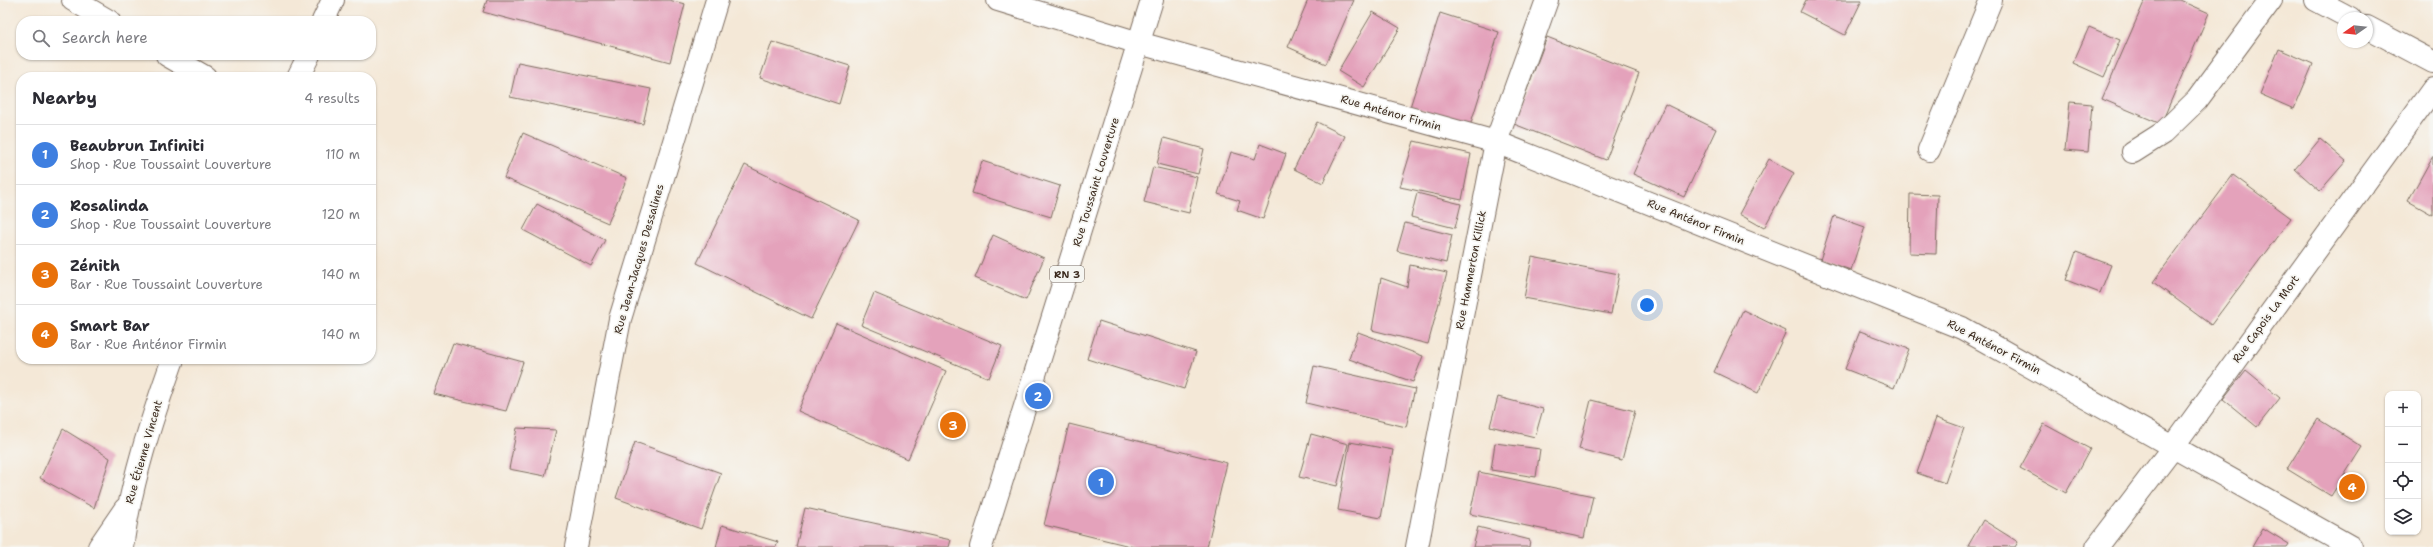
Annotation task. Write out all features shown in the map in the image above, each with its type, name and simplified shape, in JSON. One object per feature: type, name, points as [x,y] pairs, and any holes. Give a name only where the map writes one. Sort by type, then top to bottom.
[{"type":"street","points":[[73,0],[100,16]]},
{"type":"street","points":[[325,16],[333,0]]},
{"type":"street","name":"Rue Jean-Jacques Dessalines","points":[[576,547],[620,319],[717,0]]},
{"type":"street","name":"Rue Anténor Firmin","points":[[998,0],[1139,44],[1496,142],[1962,328],[2174,446],[2350,547]]},
{"type":"street","name":"Rue Toussaint Louverture","points":[[981,547],[1152,0]]},
{"type":"street","name":"Rue Hammerton Killick","points":[[1417,547],[1496,142],[1547,0]]},
{"type":"street","points":[[1929,150],[1991,0]]},
{"type":"street","points":[[2133,152],[2163,133],[2197,100],[2271,0]]},
{"type":"street","points":[[2316,0],[2339,12]]},
{"type":"street","points":[[2373,30],[2433,62]]},
{"type":"street","points":[[176,60],[197,72]]},
{"type":"street","points":[[300,72],[306,60]]},
{"type":"street","name":"Rue Capois La Mort","points":[[2096,547],[2174,446],[2433,89]]},
{"type":"street","name":"Rue Étienne Vincent","points":[[122,547],[128,505],[152,419],[171,364]]},
{"type":"street","points":[[99,547],[128,505]]},
{"type":"building","points":[[487,0],[669,0],[685,4],[670,62],[483,12]]},
{"type":"building","points":[[1308,0],[1354,0],[1326,64],[1288,47]]},
{"type":"building","points":[[1806,0],[1862,0],[1845,35],[1800,12]]},
{"type":"building","points":[[2145,0],[2180,0],[2209,13],[2161,124],[2102,99]]},
{"type":"building","points":[[1373,12],[1400,28],[1364,87],[1338,71]]},
{"type":"building","points":[[1440,13],[1499,32],[1470,126],[1410,107]]},
{"type":"building","points":[[2089,27],[2120,40],[2104,77],[2073,63]]},
{"type":"building","points":[[1547,37],[1639,73],[1606,160],[1514,124]]},
{"type":"building","points":[[772,42],[850,66],[839,104],[760,78]]},
{"type":"building","points":[[2279,49],[2313,64],[2294,109],[2260,94]]},
{"type":"building","points":[[518,62],[651,89],[643,124],[510,97]]},
{"type":"building","points":[[2070,102],[2092,104],[2088,152],[2065,150]]},
{"type":"building","points":[[1665,104],[1716,129],[1684,197],[1633,174]]},
{"type":"building","points":[[1317,122],[1345,136],[1323,183],[1294,169]]},
{"type":"building","points":[[523,133],[627,178],[608,223],[504,178]]},
{"type":"building","points":[[1164,138],[1204,149],[1198,174],[1157,164]]},
{"type":"building","points":[[2320,139],[2346,161],[2320,191],[2295,169]]},
{"type":"building","points":[[1414,141],[1471,154],[1462,200],[1400,187]]},
{"type":"building","points":[[1260,144],[1286,154],[1263,219],[1237,210],[1240,201],[1218,194],[1231,152],[1255,159]]},
{"type":"building","points":[[2433,156],[2433,215],[2408,201]]},
{"type":"building","points":[[1769,159],[1794,173],[1764,228],[1739,214]]},
{"type":"building","points":[[982,161],[1060,186],[1051,217],[972,193]]},
{"type":"building","points":[[745,165],[859,220],[811,319],[697,263]]},
{"type":"building","points":[[1153,167],[1197,177],[1189,213],[1144,202]]},
{"type":"building","points":[[2233,175],[2291,218],[2211,325],[2153,282]]},
{"type":"building","points":[[1417,193],[1461,204],[1455,228],[1411,217]]},
{"type":"building","points":[[1910,194],[1938,195],[1936,254],[1909,253]]},
{"type":"building","points":[[537,204],[605,240],[591,266],[523,230]]},
{"type":"building","points":[[1834,216],[1865,227],[1851,270],[1820,260]]},
{"type":"building","points":[[1405,223],[1452,235],[1446,263],[1397,251]]},
{"type":"building","points":[[993,235],[1044,258],[1026,300],[975,278]]},
{"type":"building","points":[[2076,252],[2111,265],[2100,293],[2066,280]]},
{"type":"building","points":[[1532,257],[1619,274],[1611,314],[1524,298]]},
{"type":"building","points":[[1410,265],[1447,273],[1428,344],[1372,330],[1381,278],[1407,287]]},
{"type":"building","points":[[874,293],[1002,346],[989,378],[861,325]]},
{"type":"building","points":[[1743,310],[1786,331],[1758,393],[1714,372]]},
{"type":"building","points":[[1099,321],[1196,352],[1184,389],[1087,359]]},
{"type":"building","points":[[836,323],[946,371],[908,459],[798,411]]},
{"type":"building","points":[[1860,331],[1909,349],[1894,388],[1845,369]]},
{"type":"building","points":[[1358,332],[1423,356],[1413,382],[1349,359]]},
{"type":"building","points":[[453,343],[523,362],[506,411],[434,394]]},
{"type":"building","points":[[1314,366],[1415,389],[1406,427],[1306,403]]},
{"type":"building","points":[[2246,370],[2280,398],[2257,427],[2223,399]]},
{"type":"building","points":[[1498,397],[1543,409],[1535,437],[1490,426]]},
{"type":"building","points":[[1591,400],[1635,411],[1622,460],[1579,449]]},
{"type":"building","points":[[1936,418],[1964,428],[1945,483],[1917,473]]},
{"type":"building","points":[[2318,419],[2362,447],[2331,496],[2287,469]]},
{"type":"building","points":[[1069,424],[1227,463],[1207,547],[1134,547],[1044,525]]},
{"type":"building","points":[[2044,424],[2090,449],[2066,493],[2020,468]]},
{"type":"building","points":[[517,428],[556,430],[545,476],[509,469]]},
{"type":"building","points":[[63,429],[110,458],[94,508],[40,478]]},
{"type":"building","points":[[1311,434],[1348,444],[1337,486],[1299,477]]},
{"type":"building","points":[[635,442],[721,473],[701,529],[616,498]]},
{"type":"building","points":[[1350,442],[1393,450],[1381,518],[1338,510]]},
{"type":"building","points":[[1495,443],[1540,449],[1536,477],[1491,470]]},
{"type":"building","points":[[1479,472],[1593,496],[1584,538],[1470,514]]},
{"type":"building","points":[[805,508],[951,540],[949,547],[796,547]]},
{"type":"building","points":[[1983,520],[2018,542],[2015,547],[1968,546]]},
{"type":"building","points":[[722,525],[778,542],[776,547],[716,547]]},
{"type":"building","points":[[1478,527],[1530,540],[1529,547],[1473,547]]},
{"type":"building","points":[[2263,528],[2289,544],[2287,547],[2252,547]]},
{"type":"place","name":"Rosalinda","points":[[1038,396]]},
{"type":"place","name":"Zénith","points":[[953,425]]},
{"type":"place","name":"Beaubrun Infiniti","points":[[1101,482]]},
{"type":"place","name":"Smart Bar","points":[[2352,487]]}]
